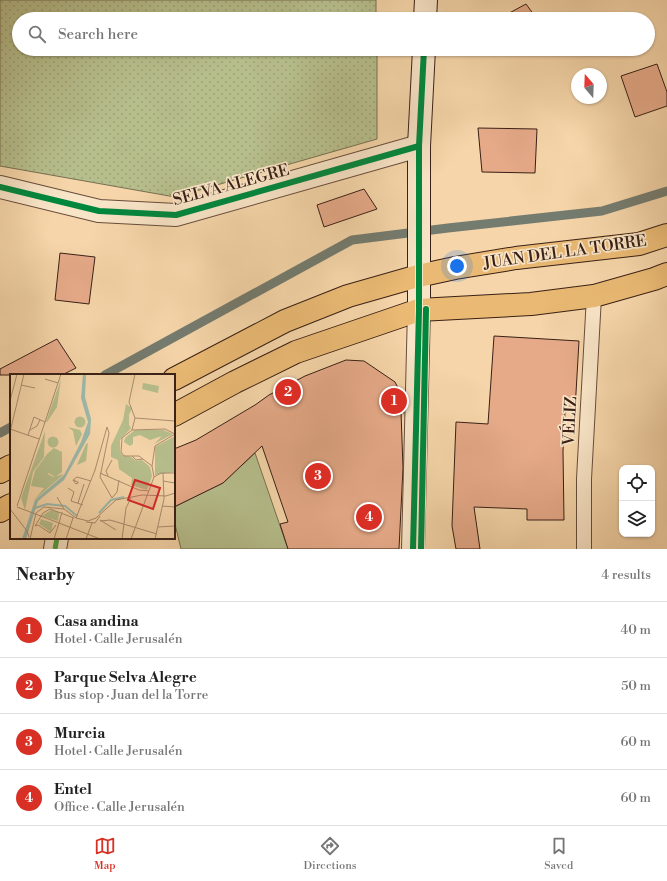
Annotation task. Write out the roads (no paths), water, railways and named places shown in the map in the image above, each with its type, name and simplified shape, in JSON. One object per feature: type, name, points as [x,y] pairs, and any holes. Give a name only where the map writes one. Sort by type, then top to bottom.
[{"type":"main road","name":"JUAN DEL LA TORRE","points":[[175,378],[285,321],[348,296],[418,276],[455,268],[639,244],[667,235]]},
{"type":"main road","points":[[175,415],[235,382],[296,352],[419,310],[531,304],[594,296],[667,274]]},
{"type":"main road","points":[[0,472],[10,467]]},
{"type":"main road","points":[[0,511],[10,506]]},
{"type":"street","points":[[413,549],[419,310],[419,146],[424,56]]},
{"type":"street","name":"SELVA ALEGRE","points":[[0,187],[99,211],[176,215],[419,146]]},
{"type":"street","points":[[55,549],[57,539]]},
{"type":"lane","name":"VÉLIZ","points":[[584,549],[584,479],[594,296]]},
{"type":"waterway","points":[[107,374],[352,240],[602,211],[667,191]]},
{"type":"waterway","points":[[0,433],[10,428]]},
{"type":"place","name":"Parque Selva Alegre","points":[[288,392]]},
{"type":"place","name":"Casa andina","points":[[394,401]]},
{"type":"place","name":"Murcia","points":[[318,476]]},
{"type":"place","name":"Entel","points":[[369,517]]}]
